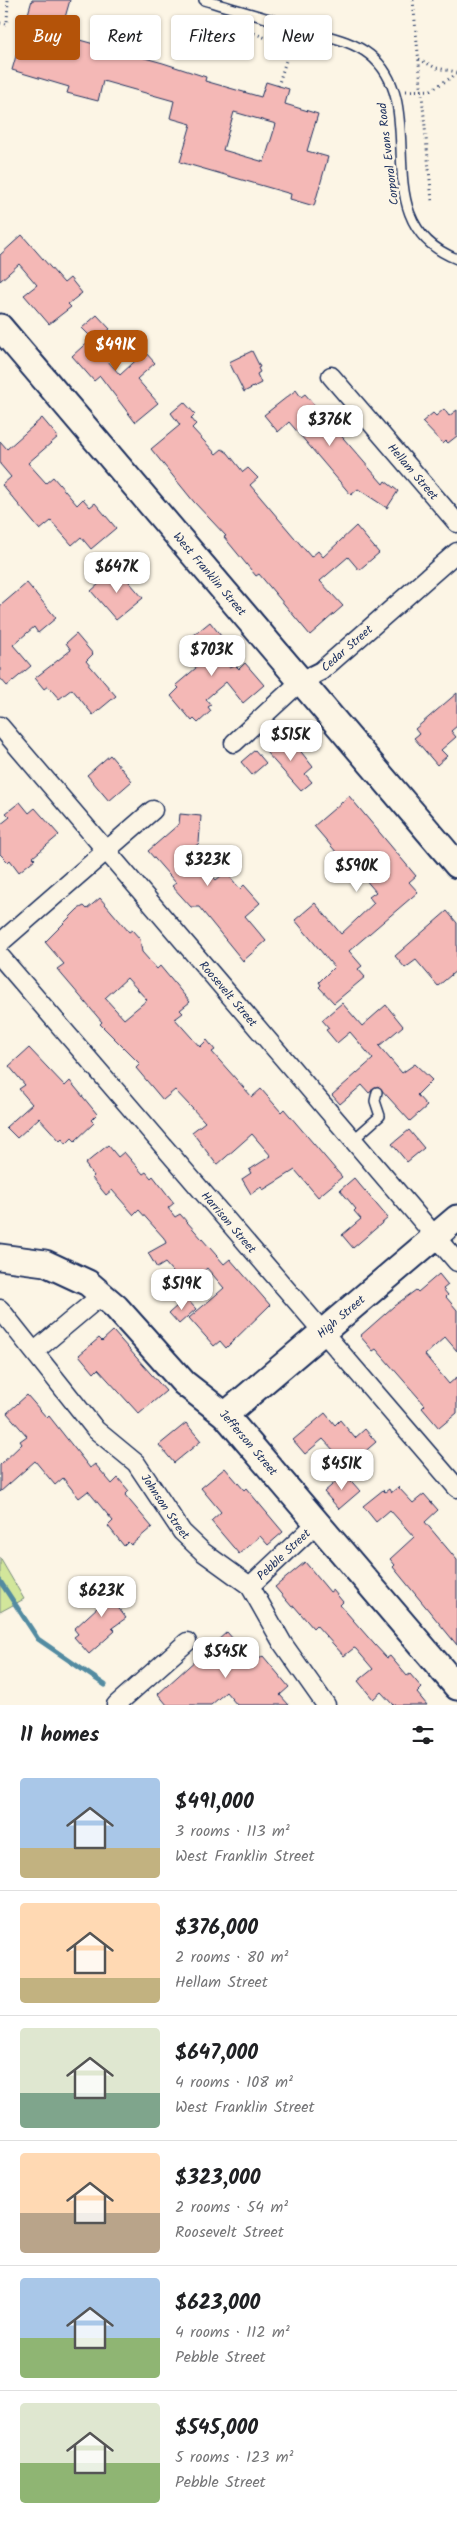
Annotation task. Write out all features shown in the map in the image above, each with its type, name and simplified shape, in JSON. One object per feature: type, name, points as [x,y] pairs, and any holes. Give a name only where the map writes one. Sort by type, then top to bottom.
[{"type":"street","name":"West Franklin Street","points":[[0,327],[457,865]]},
{"type":"street","name":"Hellam Street","points":[[331,376],[457,523]]},
{"type":"street","name":"Cedar Street","points":[[234,743],[301,681],[321,671],[457,552]]},
{"type":"street","name":"Roosevelt Street","points":[[0,726],[457,1262]]},
{"type":"street","points":[[0,944],[153,810]]},
{"type":"street","name":"Harrison Street","points":[[0,956],[457,1488]]},
{"type":"street","name":"High Street","points":[[225,1414],[457,1218]]},
{"type":"street","name":"Jefferson Street","points":[[0,1257],[45,1263],[77,1277],[103,1294],[184,1383],[225,1414],[457,1687]]},
{"type":"street","points":[[35,1351],[103,1294]]},
{"type":"street","name":"Johnson Street","points":[[0,1309],[96,1430],[136,1464],[182,1532],[203,1552],[250,1586],[283,1644],[326,1705]]},
{"type":"street","name":"Pebble Street","points":[[250,1586],[317,1523]]},
{"type":"street","points":[[116,1705],[187,1642]]},
{"type":"lane","name":"Corporal Evans Road","points":[[204,0],[357,46],[381,66],[396,99],[405,198],[409,216],[417,231],[431,245],[457,259]]},
{"type":"lane","points":[[353,1140],[380,1116],[376,1101],[377,1092]]},
{"type":"path","points":[[0,22],[6,24],[8,0]]},
{"type":"path","points":[[413,0],[432,201]]},
{"type":"path","points":[[218,4],[237,26],[264,37]]},
{"type":"path","points":[[418,59],[436,68],[457,73]]},
{"type":"path","points":[[278,86],[286,60]]},
{"type":"path","points":[[406,91],[437,87],[457,73]]},
{"type":"green space","points":[[0,1558],[24,1599],[0,1612]]},
{"type":"building","points":[[32,0],[70,0],[66,15],[28,15]]},
{"type":"building","points":[[80,40],[90,43],[90,60],[152,60],[206,77],[205,81],[261,97],[266,82],[289,89],[285,104],[318,114],[307,151],[328,157],[314,206],[290,199],[291,194],[180,162],[191,124],[170,118],[174,101],[103,81],[98,101],[67,93],[69,87],[12,70],[15,60],[80,60]],"holes":[[[234,112],[276,124],[264,162],[223,150]]]},
{"type":"building","points":[[22,235],[64,283],[70,278],[82,293],[68,304],[71,307],[49,324],[24,295],[37,285],[19,264],[0,281],[0,255]]},
{"type":"building","points":[[97,315],[110,329],[97,341],[104,350],[101,353],[120,375],[145,352],[155,363],[137,379],[158,403],[135,422],[100,376],[94,381],[72,356],[92,338],[82,328]]},
{"type":"building","points":[[252,351],[260,367],[258,368],[260,372],[257,374],[261,383],[244,392],[229,362]]},
{"type":"building","points":[[296,390],[301,397],[305,394],[383,484],[385,481],[398,491],[387,508],[358,489],[351,495],[289,422],[278,432],[264,415]]},
{"type":"building","points":[[184,402],[195,414],[191,418],[196,424],[192,428],[216,454],[222,449],[228,453],[243,472],[248,468],[258,478],[250,485],[311,557],[318,551],[323,557],[356,526],[379,553],[359,570],[348,557],[320,581],[343,606],[310,635],[259,574],[256,576],[224,537],[226,536],[194,502],[151,449],[180,425],[171,413]]},
{"type":"building","points":[[444,409],[449,416],[457,410],[457,436],[448,443],[446,441],[443,444],[422,422],[433,413],[436,416]]},
{"type":"building","points":[[42,418],[58,437],[28,463],[46,483],[53,477],[77,505],[83,499],[90,507],[95,503],[116,528],[91,549],[81,537],[72,545],[51,521],[40,530],[2,485],[11,477],[0,464],[0,441],[7,449]]},
{"type":"building","points":[[117,568],[143,598],[116,620],[91,591]]},
{"type":"building","points":[[27,583],[56,618],[38,633],[34,627],[13,645],[31,666],[7,686],[0,678],[0,606]]},
{"type":"building","points":[[210,622],[221,636],[210,646],[229,667],[235,665],[239,669],[245,663],[264,685],[243,703],[226,682],[206,699],[211,705],[208,707],[211,711],[198,723],[194,719],[192,721],[171,696],[179,688],[176,685],[196,668],[193,663],[198,659],[194,654],[198,650],[189,639]]},
{"type":"building","points":[[76,634],[93,654],[86,661],[116,696],[93,715],[72,689],[59,699],[48,686],[44,689],[35,678],[71,650],[66,643]]},
{"type":"building","points":[[457,693],[457,726],[451,731],[456,737],[441,750],[447,756],[437,765],[414,738],[419,734],[415,729]]},
{"type":"building","points":[[287,734],[313,767],[305,774],[312,782],[301,791],[266,752]]},
{"type":"building","points":[[255,750],[266,763],[252,775],[241,762]]},
{"type":"building","points":[[110,755],[132,781],[109,801],[87,775]]},
{"type":"building","points":[[349,796],[416,876],[409,882],[418,892],[349,951],[362,966],[358,969],[365,977],[334,1003],[319,987],[321,985],[319,982],[334,967],[295,920],[315,903],[341,934],[374,903],[369,897],[376,892],[352,864],[349,867],[314,826]]},
{"type":"building","points":[[20,802],[29,813],[35,808],[59,835],[33,857],[35,859],[19,872],[10,860],[8,862],[0,854],[0,825],[10,817],[6,813]]},
{"type":"building","points":[[180,814],[201,816],[199,843],[190,851],[216,880],[226,872],[240,889],[244,885],[260,903],[245,916],[266,941],[243,961],[199,907],[191,907],[172,886],[176,883],[148,851],[179,824]]},
{"type":"building","points":[[100,898],[129,932],[132,930],[140,939],[142,952],[157,969],[160,966],[190,1002],[180,1010],[183,1013],[175,1019],[200,1047],[207,1040],[215,1050],[212,1052],[252,1097],[261,1089],[281,1112],[284,1109],[342,1177],[318,1197],[295,1170],[263,1190],[261,1187],[251,1194],[242,1179],[251,1173],[249,1170],[271,1156],[252,1134],[217,1165],[192,1132],[205,1122],[175,1090],[163,1100],[136,1068],[140,1064],[100,1024],[102,1022],[57,969],[64,964],[45,942],[78,909],[84,906],[87,909]],"holes":[[[127,978],[147,1000],[124,1019],[105,998]]]},
{"type":"building","points":[[447,911],[457,923],[457,970],[438,986],[416,960],[405,968],[395,956]]},
{"type":"building","points":[[342,1003],[362,1026],[386,1005],[403,1026],[379,1046],[402,1073],[415,1064],[432,1080],[417,1095],[427,1106],[410,1121],[378,1086],[369,1093],[362,1085],[340,1104],[332,1095],[373,1059],[350,1032],[337,1043],[326,1030],[329,1028],[322,1020]]},
{"type":"building","points":[[29,1048],[65,1086],[70,1081],[97,1114],[91,1120],[94,1123],[75,1141],[72,1138],[66,1144],[62,1139],[60,1141],[39,1118],[17,1138],[6,1127],[32,1104],[19,1089],[25,1085],[9,1066]]},
{"type":"building","points":[[409,1130],[424,1148],[407,1162],[392,1144]]},
{"type":"building","points":[[108,1145],[118,1157],[124,1152],[143,1174],[146,1172],[151,1178],[153,1176],[174,1203],[168,1208],[175,1217],[180,1214],[224,1264],[230,1259],[270,1305],[226,1348],[220,1341],[214,1346],[189,1318],[224,1288],[207,1268],[186,1287],[165,1263],[157,1268],[148,1253],[166,1243],[164,1238],[139,1210],[134,1215],[112,1190],[106,1195],[92,1178],[94,1176],[85,1164]]},
{"type":"building","points":[[354,1178],[388,1218],[353,1248],[342,1235],[361,1219],[354,1211],[356,1209],[340,1190]]},
{"type":"building","points":[[439,1274],[448,1285],[443,1289],[448,1295],[446,1297],[457,1310],[457,1351],[445,1337],[425,1355],[449,1384],[457,1377],[457,1413],[439,1428],[422,1408],[425,1405],[376,1349],[373,1351],[360,1336],[394,1306],[416,1290],[418,1292]]},
{"type":"building","points":[[186,1298],[196,1309],[179,1324],[169,1313]]},
{"type":"building","points":[[113,1331],[166,1391],[139,1414],[98,1369],[94,1373],[79,1355],[99,1338],[102,1341]]},
{"type":"building","points":[[27,1395],[47,1418],[49,1416],[90,1468],[95,1464],[112,1484],[118,1478],[129,1491],[125,1495],[152,1527],[131,1545],[128,1542],[124,1546],[108,1526],[113,1521],[88,1491],[79,1498],[63,1478],[55,1485],[35,1461],[0,1492],[0,1465],[22,1444],[20,1441],[27,1436],[7,1413]]},
{"type":"building","points":[[325,1413],[335,1425],[340,1420],[355,1438],[365,1429],[376,1442],[348,1466],[323,1439],[305,1454],[293,1440]]},
{"type":"building","points":[[186,1423],[201,1441],[174,1463],[159,1445]]},
{"type":"building","points":[[225,1468],[244,1490],[246,1488],[283,1532],[268,1545],[260,1536],[239,1554],[211,1521],[221,1512],[201,1488]]},
{"type":"building","points":[[345,1474],[360,1491],[339,1509],[324,1492]]},
{"type":"building","points":[[398,1487],[413,1503],[424,1494],[438,1510],[425,1522],[457,1560],[457,1645],[393,1567],[395,1565],[390,1559],[414,1537],[390,1510],[376,1522],[363,1506],[383,1490],[385,1492],[389,1489],[391,1493]]},
{"type":"building","points":[[305,1562],[330,1592],[333,1590],[343,1602],[340,1605],[387,1658],[390,1656],[407,1676],[410,1674],[422,1688],[417,1693],[427,1705],[393,1705],[381,1692],[373,1699],[358,1681],[373,1669],[356,1649],[354,1648],[344,1656],[316,1625],[313,1628],[294,1606],[292,1607],[275,1587]]},
{"type":"building","points":[[120,1579],[131,1592],[116,1605],[126,1618],[112,1628],[115,1631],[89,1654],[74,1637],[78,1634],[74,1629],[99,1606],[94,1600]]},
{"type":"building","points":[[227,1632],[254,1663],[263,1656],[289,1687],[280,1695],[289,1705],[237,1705],[226,1692],[211,1705],[167,1705],[158,1694]]},
{"type":"waterway","points":[[0,1581],[38,1639],[105,1685]]}]
